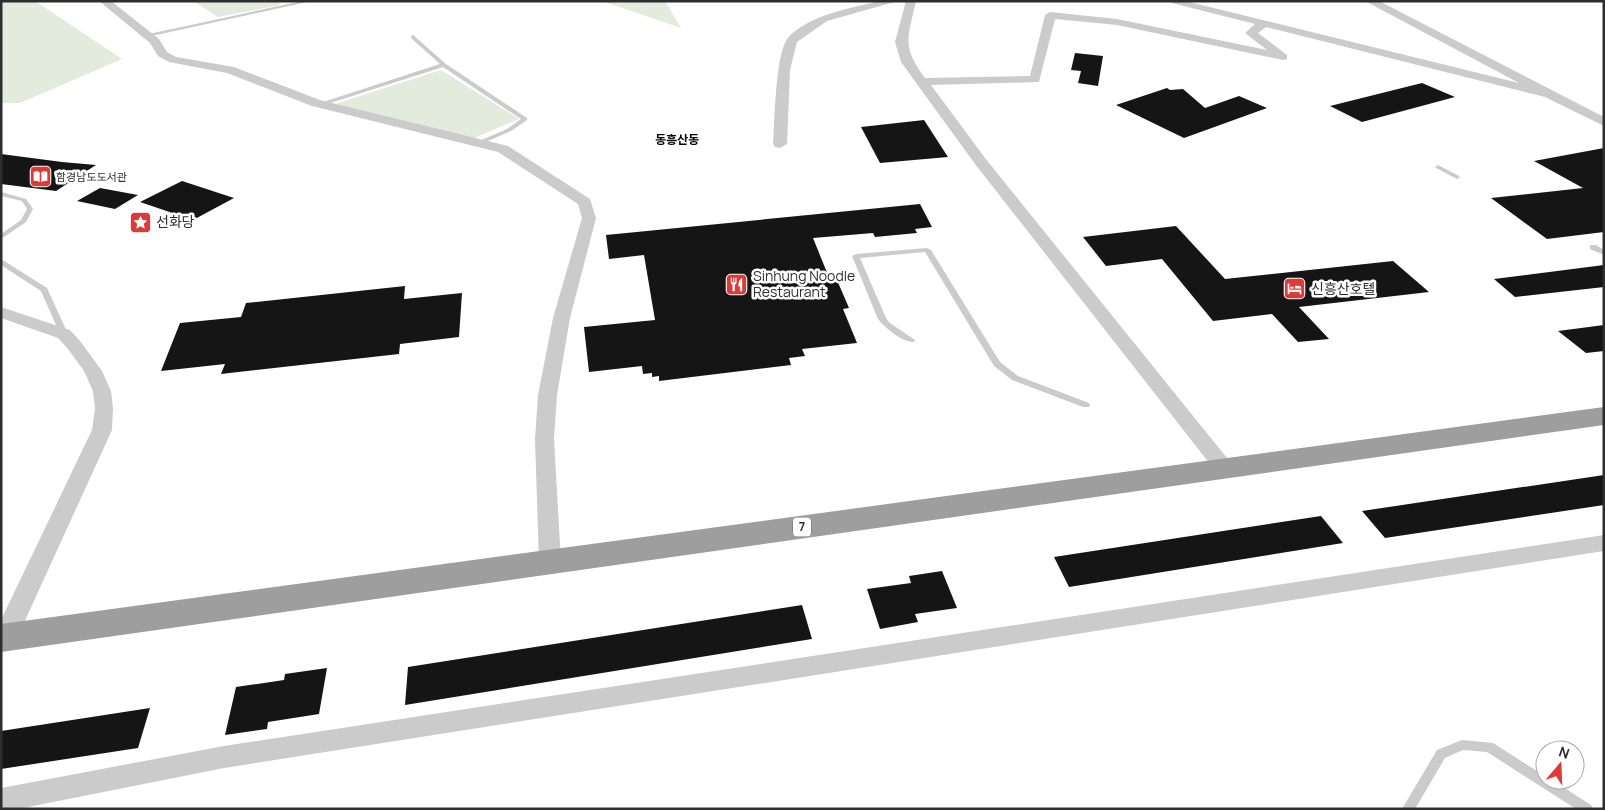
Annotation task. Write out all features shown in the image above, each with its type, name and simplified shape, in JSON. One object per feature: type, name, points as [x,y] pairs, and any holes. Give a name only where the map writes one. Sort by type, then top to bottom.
[{"type":"highway","name":"7","points":[[3,638],[1604,416]]},
{"type":"street","points":[[104,1],[155,41],[162,54],[173,60],[230,70],[322,104],[503,149],[585,202],[589,218],[559,327],[551,366],[545,423],[550,562]]},
{"type":"street","points":[[780,144],[784,70],[792,40],[823,19],[893,1]]},
{"type":"street","points":[[911,1],[901,42],[907,62],[986,169],[1224,468]]},
{"type":"street","points":[[1168,1],[1545,93]]},
{"type":"street","points":[[1195,1],[1211,10]]},
{"type":"street","points":[[1370,1],[1604,122]]},
{"type":"street","points":[[921,82],[1035,79],[1050,15],[1117,22],[1283,57],[1251,33],[1264,23]]},
{"type":"street","points":[[1,312],[64,334],[93,370],[102,391],[104,408],[102,430],[3,638]]},
{"type":"street","points":[[1,800],[224,757],[840,663],[1604,543]]},
{"type":"lane","points":[[147,35],[310,1]]},
{"type":"lane","points":[[413,37],[444,66],[525,119],[509,130],[486,138],[479,144]]},
{"type":"lane","points":[[322,104],[444,66]]},
{"type":"lane","points":[[1438,167],[1457,177]]},
{"type":"lane","points":[[1,194],[24,200],[30,209],[24,221],[1,237]]},
{"type":"lane","points":[[1593,247],[1604,253]]},
{"type":"lane","points":[[912,340],[887,325],[882,319],[856,256],[927,250],[997,364],[1015,378],[1086,405]]},
{"type":"lane","points":[[1,260],[44,290],[64,334]]},
{"type":"lane","points":[[1408,809],[1441,754],[1462,745],[1489,747],[1586,809]]},
{"type":"green space","points":[[1,1],[35,1],[122,59],[20,103],[1,103]]},
{"type":"green space","points":[[193,1],[278,1],[280,5],[218,17]]},
{"type":"green space","points":[[602,1],[665,1],[681,28]]},
{"type":"green space","points":[[441,70],[519,119],[472,139],[335,104]]},
{"type":"building","points":[[1075,53],[1103,56],[1098,86],[1078,83],[1081,71],[1071,70]]},
{"type":"building","points":[[1422,83],[1455,97],[1362,122],[1330,106]]},
{"type":"building","points":[[1167,88],[1170,90],[1183,89],[1205,108],[1239,96],[1267,108],[1184,138],[1116,105]]},
{"type":"building","points":[[924,120],[948,157],[880,163],[861,127]]},
{"type":"building","points":[[1604,148],[1604,232],[1547,239],[1491,198],[1583,188],[1534,161]]},
{"type":"building","name":"함경남도도서관","points":[[1,154],[96,165],[56,191],[1,184]]},
{"type":"building","points":[[182,181],[234,198],[193,220],[140,202]]},
{"type":"building","points":[[100,188],[138,195],[115,209],[77,201]]},
{"type":"building","points":[[920,204],[932,227],[915,229],[917,233],[875,237],[873,233],[813,238],[830,280],[837,280],[849,308],[843,309],[857,343],[802,349],[805,356],[789,358],[791,365],[659,381],[659,376],[652,377],[652,373],[643,374],[642,366],[589,372],[584,327],[655,320],[644,255],[609,259],[606,235]]},
{"type":"building","points":[[1176,226],[1225,279],[1393,261],[1429,292],[1299,307],[1329,339],[1298,342],[1272,314],[1213,321],[1162,259],[1106,266],[1083,237]]},
{"type":"building","points":[[1604,265],[1604,287],[1515,297],[1494,279]]},
{"type":"building","points":[[405,286],[404,299],[462,293],[459,337],[400,344],[399,354],[221,374],[225,364],[161,371],[180,323],[241,317],[246,303]]},
{"type":"building","points":[[1604,325],[1604,351],[1586,353],[1558,331]]},
{"type":"building","points":[[1604,475],[1604,505],[1385,538],[1362,511]]},
{"type":"building","points":[[1321,516],[1343,543],[1069,587],[1054,557]]},
{"type":"building","points":[[942,571],[957,608],[915,614],[918,622],[880,629],[867,589],[911,583],[909,576]]},
{"type":"building","points":[[802,605],[812,639],[405,705],[408,667]]},
{"type":"building","points":[[327,668],[319,714],[268,722],[267,729],[225,735],[236,687],[284,680],[285,674]]},
{"type":"building","points":[[150,708],[138,748],[1,769],[1,731]]},
{"type":"place","name":"함경남도도서관","points":[[40,177]]},
{"type":"place","name":"선화당","points":[[140,222]]},
{"type":"place","name":"Sinhung Noodle Restaurant","points":[[737,284]]},
{"type":"place","name":"신흥산호텔","points":[[1295,289]]},
{"type":"district","name":"동흥산동","points":[[677,140]]}]
